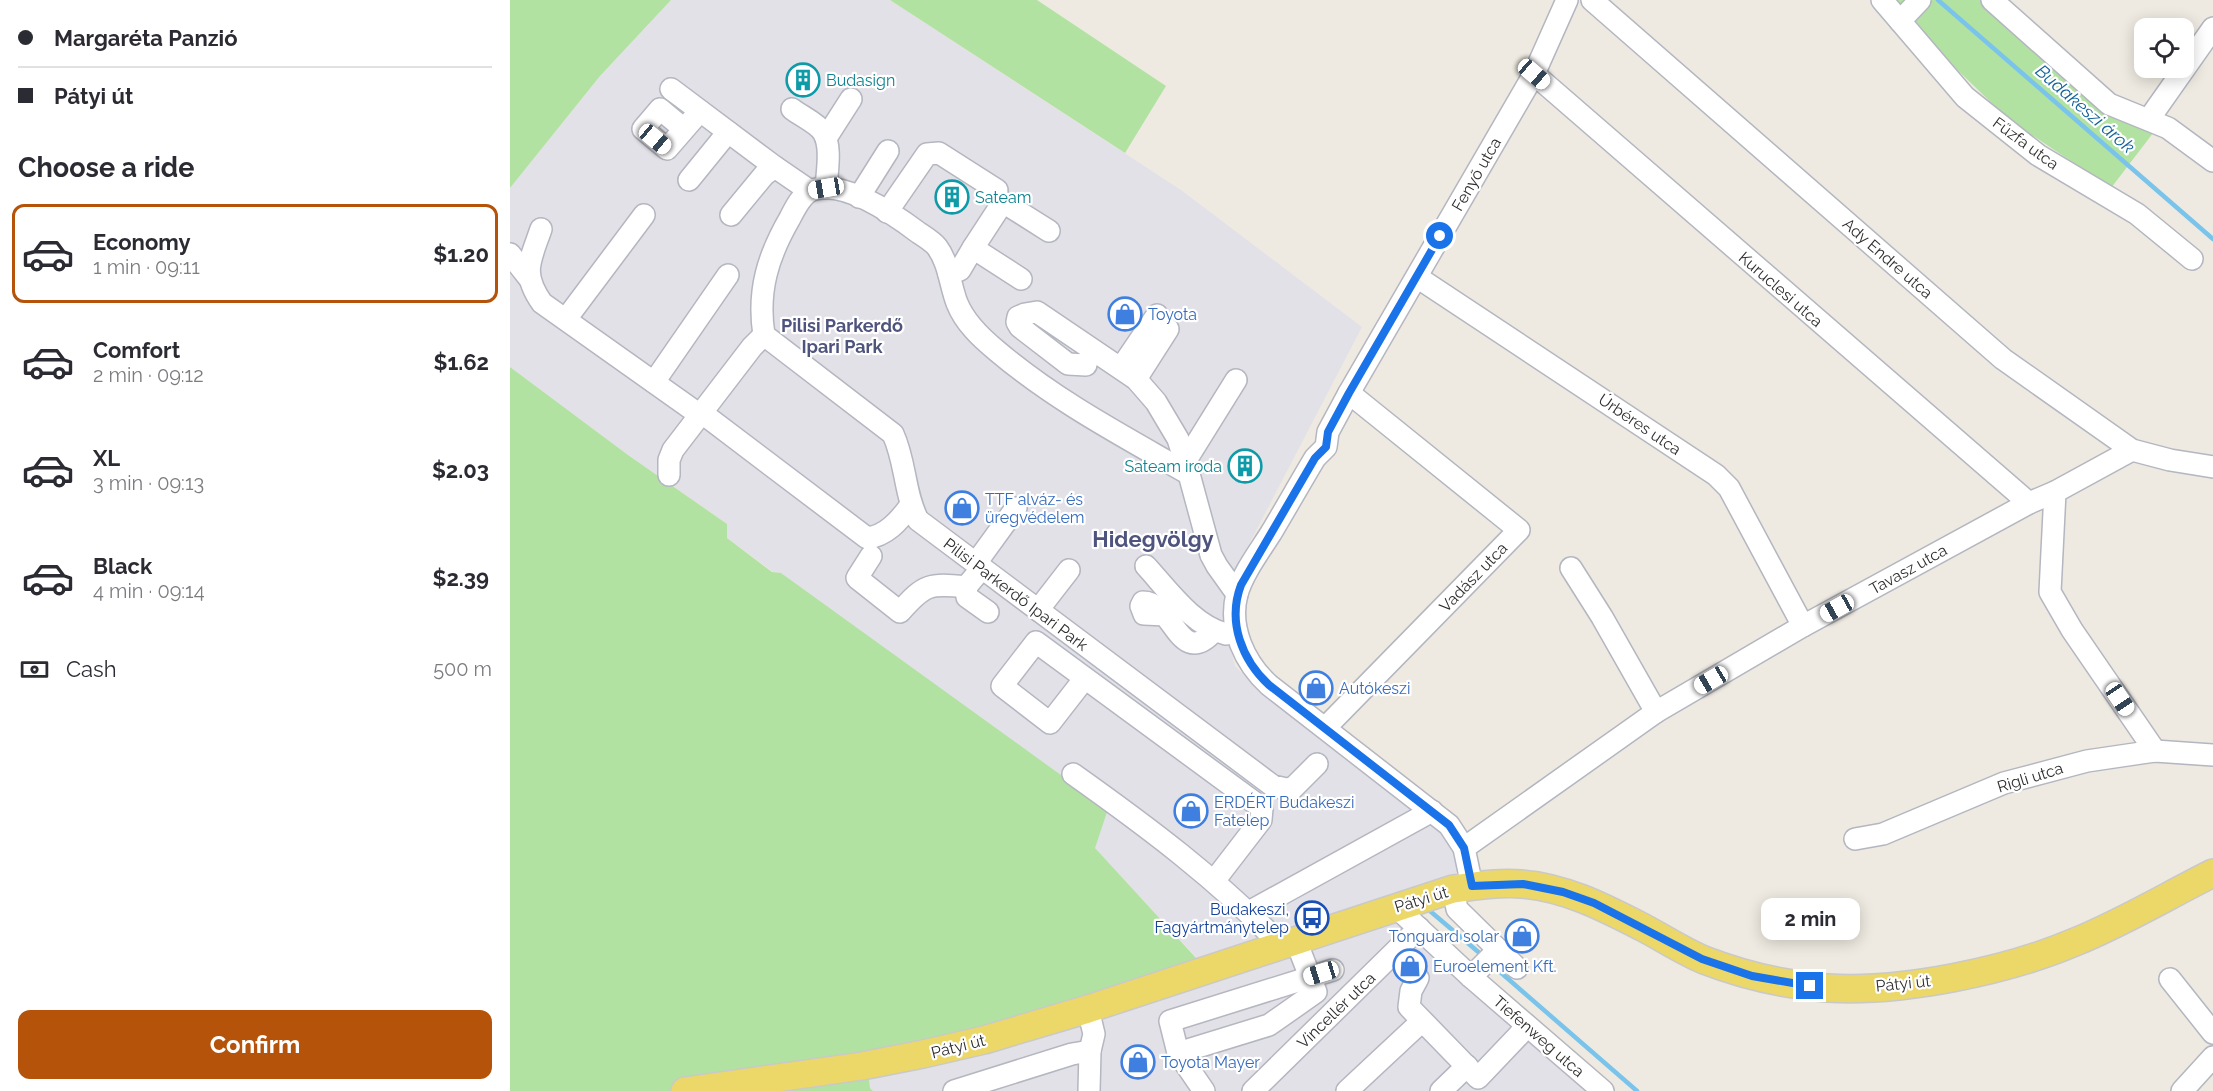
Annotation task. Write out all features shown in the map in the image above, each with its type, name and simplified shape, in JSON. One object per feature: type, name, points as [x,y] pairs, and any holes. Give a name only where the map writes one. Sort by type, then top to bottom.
[{"type":"main road","name":"Pátyi út","points":[[685,1091],[862,1066],[984,1040],[1289,943],[1396,906],[1463,887],[1523,884],[1563,892],[1594,903],[1702,959],[1752,976],[1791,984],[1829,988],[1891,986],[1942,979],[2037,957],[2077,942],[2213,873]]},
{"type":"street","name":"Fenyő utca","points":[[1237,594],[1312,464],[1326,447],[1328,432],[1349,393],[1534,74],[1567,0]]},
{"type":"street","name":"Ady Endre utca","points":[[1592,0],[2003,359],[2132,450],[2170,460],[2213,467]]},
{"type":"street","name":"Fűzfa utca","points":[[1882,0],[1965,97],[2038,155],[2137,213],[2192,259]]},
{"type":"street","points":[[1900,21],[1920,0]]},
{"type":"street","points":[[1992,0],[2103,100],[2172,130],[2213,161]]},
{"type":"street","points":[[2149,119],[2213,28]]},
{"type":"street","name":"Kuruclesi utca","points":[[1534,74],[2029,504]]},
{"type":"street","points":[[670,89],[775,167],[818,189],[859,197],[887,212],[937,246],[958,304],[969,323],[982,338],[1061,400],[1187,468]]},
{"type":"street","points":[[826,138],[851,99]]},
{"type":"street","points":[[542,229],[528,266],[533,289],[543,303],[701,414],[867,538],[879,537],[901,519],[910,506],[900,448],[893,434],[764,335],[761,315],[762,287],[771,258],[798,203],[818,189],[827,149],[826,138],[822,130],[792,110]]},
{"type":"street","points":[[684,129],[700,111]]},
{"type":"street","points":[[689,180],[728,132]]},
{"type":"street","points":[[859,197],[888,151]]},
{"type":"street","points":[[887,212],[927,154],[939,153],[997,190]]},
{"type":"street","points":[[731,215],[764,175],[775,167]]},
{"type":"street","points":[[949,274],[960,270],[1003,202],[1049,231]]},
{"type":"street","points":[[566,319],[644,215]]},
{"type":"street","points":[[973,248],[1021,279]]},
{"type":"street","points":[[510,254],[529,278]]},
{"type":"street","points":[[654,382],[728,275]]},
{"type":"street","name":"Úrbéres utca","points":[[1417,276],[1716,475],[1730,488],[1803,626]]},
{"type":"street","points":[[1086,365],[1068,364],[1020,327],[1017,322],[1018,317],[1037,312],[1129,373],[1156,402],[1178,440],[1216,567],[1237,594],[1235,608],[1238,637],[1245,655],[1262,679],[1449,825],[1464,848],[1463,887],[1457,909],[1517,969]]},
{"type":"street","points":[[1129,373],[1162,322]]},
{"type":"street","points":[[669,475],[669,460],[673,450],[752,347],[764,335]]},
{"type":"street","points":[[1187,468],[1236,380]]},
{"type":"street","name":"Vadász utca","points":[[1325,728],[1519,530],[1349,393]]},
{"type":"street","name":"Tavasz utca","points":[[1464,848],[1656,712],[1803,626],[2132,450]]},
{"type":"street","points":[[2055,492],[2050,592],[2072,630],[2155,751]]},
{"type":"street","name":"Pilisi Parkerdő Ipari Park","points":[[910,506],[918,520],[1273,786],[1291,790],[1317,764]]},
{"type":"street","points":[[988,612],[967,597],[966,587],[1016,508]]},
{"type":"street","points":[[871,556],[857,578],[900,612],[917,592],[933,586],[966,587]]},
{"type":"street","points":[[1146,566],[1177,600],[1214,631],[1238,637]]},
{"type":"street","points":[[1571,568],[1656,712]]},
{"type":"street","points":[[1038,610],[1069,570]]},
{"type":"street","points":[[1166,615],[1186,640],[1196,644],[1206,640],[1214,631]]},
{"type":"street","points":[[1085,678],[1262,808],[1261,820],[1214,881]]},
{"type":"street","name":"Rigli utca","points":[[1855,839],[1883,834],[2004,783],[2086,761],[2155,751],[2213,755]]},
{"type":"street","points":[[1072,774],[1160,836],[1289,943],[1316,992],[1269,1025],[1178,1053]]},
{"type":"street","points":[[1249,912],[1432,811]]},
{"type":"street","name":"Tiefenweg utca","points":[[1396,906],[1471,977],[1603,1091]]},
{"type":"street","name":"Vincellér utca","points":[[1253,1091],[1419,928]]},
{"type":"street","points":[[1471,977],[1498,950]]},
{"type":"street","points":[[1204,1091],[1178,1053],[1170,1021],[1333,969]]},
{"type":"street","points":[[1418,978],[1411,992],[1409,1007],[1478,1078]]},
{"type":"street","points":[[2170,979],[2213,1033]]},
{"type":"street","points":[[1088,1008],[1094,1034],[1090,1051],[1089,1091]]},
{"type":"street","points":[[1347,1091],[1422,1021]]},
{"type":"street","points":[[1441,1091],[1478,1078],[1519,1035],[1526,1024]]},
{"type":"street","points":[[954,1091],[1072,1054],[1090,1051]]},
{"type":"street","points":[[2182,1091],[2213,1057]]},
{"type":"shaded area","points":[[671,0],[890,0],[1181,190],[1362,327],[1233,575],[1224,625],[1235,666],[1260,691],[1447,834],[1458,852],[1459,869],[1452,877],[1394,895],[1613,1091],[873,1091],[870,1088],[866,1053],[1197,958],[1094,848],[781,574],[773,572],[727,538],[727,524],[628,455],[510,367],[510,188],[600,76]]},
{"type":"green space","points":[[510,0],[671,0],[600,76],[510,188]]},
{"type":"green space","points":[[890,0],[1037,0],[1166,86],[1125,153]]},
{"type":"green space","points":[[1888,0],[1998,0],[2088,83],[2160,124],[2111,188],[2008,119]]},
{"type":"green space","points":[[510,367],[628,455],[727,524],[727,538],[772,572],[781,573],[1108,809],[1095,848],[1197,959],[976,1031],[866,1054],[870,1088],[873,1091],[510,1091]]},
{"type":"waterway","name":"Budakeszi árok","points":[[1938,0],[2213,239]]},
{"type":"waterway","points":[[1430,911],[1483,956]]},
{"type":"waterway","points":[[1491,964],[1637,1091]]},
{"type":"place","name":"Budasign","points":[[803,80]]},
{"type":"place","name":"Sateam","points":[[952,197]]},
{"type":"place","name":"Toyota","points":[[1125,314]]},
{"type":"place","name":"Sateam iroda","points":[[1245,466]]},
{"type":"place","name":"TTF alváz- és üregvédelem","points":[[962,508]]},
{"type":"place","name":"Autókeszi","points":[[1316,688]]},
{"type":"place","name":"ERDÉRT Budakeszi Fatelep","points":[[1191,811]]},
{"type":"place","name":"Budakeszi, Fagyártmánytelep","points":[[1312,918]]},
{"type":"place","name":"Tonguard solar","points":[[1522,936]]},
{"type":"place","name":"Euroelement Kft.","points":[[1410,966]]},
{"type":"place","name":"Toyota Mayer","points":[[1138,1062]]},
{"type":"district","name":"Pilisi Parkerdő Ipari Park","points":[[842,336]]},
{"type":"district","name":"Hidegvölgy","points":[[1153,539]]},
{"type":"route","points":[[1440,236],[1349,393],[1328,432],[1326,447],[1315,458],[1243,580],[1237,594],[1235,608],[1240,645],[1253,668],[1269,685],[1449,825],[1464,848],[1472,886],[1523,884],[1563,892],[1594,903],[1702,959],[1752,976],[1810,986]]}]
